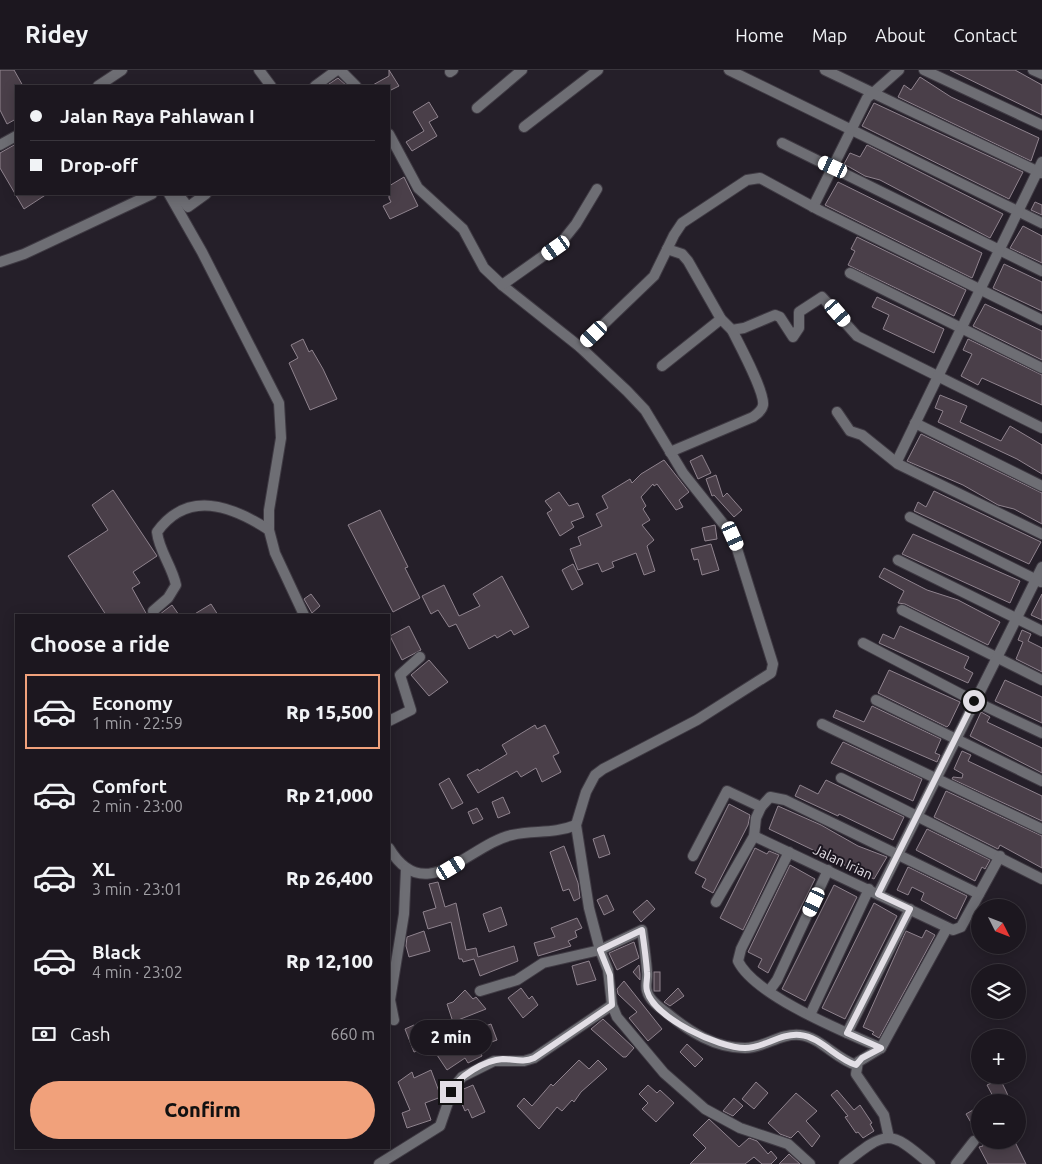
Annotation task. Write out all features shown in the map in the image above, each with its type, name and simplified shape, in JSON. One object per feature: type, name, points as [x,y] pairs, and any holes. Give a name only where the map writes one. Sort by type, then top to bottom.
[{"type":"street","points":[[102,85],[122,70]]},
{"type":"street","points":[[259,70],[270,85]]},
{"type":"street","points":[[316,85],[339,70],[355,85]]},
{"type":"street","points":[[477,108],[522,70]]},
{"type":"street","points":[[524,127],[598,70]]},
{"type":"street","points":[[729,70],[1042,223]]},
{"type":"street","points":[[825,70],[1039,172]]},
{"type":"street","points":[[813,207],[868,98],[899,70]]},
{"type":"street","points":[[924,70],[1042,125]]},
{"type":"street","points":[[1033,70],[1042,74]]},
{"type":"street","points":[[390,136],[418,188],[463,229],[473,244],[482,265],[502,285],[580,347],[641,406],[683,473],[733,536],[773,669],[767,677],[697,720],[603,769],[596,775],[586,792],[576,825],[585,886],[600,950],[610,975],[612,1005],[617,1017],[664,1074],[689,1097],[731,1125],[788,1144],[810,1164]]},
{"type":"street","points":[[0,145],[15,137]]},
{"type":"street","points":[[782,143],[1042,271]]},
{"type":"street","points":[[897,461],[1017,211],[1039,172],[1042,162]]},
{"type":"street","points":[[580,347],[654,276],[682,223],[747,180],[760,178],[813,207],[1042,320]]},
{"type":"street","points":[[502,285],[563,242],[597,189]]},
{"type":"street","points":[[0,262],[24,254],[150,195]]},
{"type":"street","points":[[171,195],[202,252],[279,403],[281,438],[271,494],[269,530],[275,552],[304,614]]},
{"type":"street","points":[[179,195],[188,207],[205,195]]},
{"type":"street","points":[[667,249],[678,252],[688,261],[720,319],[732,330],[763,402],[762,409],[753,417],[670,452]]},
{"type":"street","points":[[850,274],[1042,368]]},
{"type":"street","points":[[732,330],[744,328],[775,315],[780,317],[793,337],[799,328],[799,312],[822,297],[857,336],[1042,428]]},
{"type":"street","points":[[662,366],[720,319]]},
{"type":"street","points":[[837,412],[850,431],[862,434],[904,467],[1042,534]]},
{"type":"street","points":[[915,423],[1042,486]]},
{"type":"street","points":[[153,611],[168,598],[176,585],[171,565],[158,542],[157,532],[173,514],[183,508],[198,505],[224,508],[245,514],[269,530]]},
{"type":"street","points":[[910,517],[1039,581]]},
{"type":"street","points":[[898,560],[1042,631]]},
{"type":"street","points":[[878,894],[974,701],[998,659],[1017,618],[1039,581],[1042,567]]},
{"type":"street","points":[[902,610],[1042,680]]},
{"type":"street","points":[[863,643],[974,701],[1042,733]]},
{"type":"street","points":[[390,720],[411,710],[400,675],[420,657]]},
{"type":"street","points":[[876,700],[1042,781]]},
{"type":"street","points":[[822,724],[1042,828]]},
{"type":"street","points":[[841,778],[918,814],[1042,878]]},
{"type":"street","points":[[694,856],[726,791],[761,807]]},
{"type":"street","points":[[716,902],[754,836],[756,818],[761,807],[770,797],[785,800],[899,853],[979,894]]},
{"type":"street","points":[[390,849],[406,869],[420,872],[436,872],[451,868],[512,834],[554,832],[576,825]]},
{"type":"street","name":"Jalan Irian","points":[[754,836],[869,889],[947,928]]},
{"type":"street","points":[[789,852],[738,955],[740,965],[748,976],[769,991],[847,1033],[881,1048]]},
{"type":"street","points":[[889,1138],[884,1115],[861,1084],[856,1074],[856,1065],[862,1058],[881,1048],[947,928],[953,930],[961,927],[1000,856]]},
{"type":"street","points":[[394,1020],[390,1000],[404,914],[406,869]]},
{"type":"street","points":[[769,991],[777,980],[828,870]]},
{"type":"street","points":[[810,1014],[869,889]]},
{"type":"street","points":[[847,1033],[910,909]]},
{"type":"street","points":[[480,991],[518,980],[543,964],[600,950],[642,930],[648,974],[646,989],[648,995],[660,1008],[694,1034],[715,1042],[748,1048],[786,1035],[805,1036],[819,1042],[837,1057],[856,1065]]},
{"type":"street","points":[[379,1164],[440,1126],[453,1088],[462,1078],[494,1061],[524,1061],[534,1058],[612,1005]]},
{"type":"street","points":[[844,1164],[872,1143],[889,1138],[896,1138],[905,1143],[930,1164]]},
{"type":"street","points":[[956,1164],[971,1145]]},
{"type":"building","points":[[0,70],[14,70],[22,85],[15,85],[15,120],[7,124],[0,110]]},
{"type":"building","points":[[389,70],[399,86],[390,90],[390,85],[373,85],[389,76]]},
{"type":"building","points":[[950,70],[1015,70],[1042,85],[1042,115]]},
{"type":"building","points":[[920,77],[951,97],[1039,138],[1031,161],[898,97],[904,85],[911,90]]},
{"type":"building","points":[[338,78],[346,85],[328,85]]},
{"type":"building","points":[[429,102],[438,117],[429,122],[437,136],[412,151],[406,142],[424,131],[413,112]]},
{"type":"building","points":[[874,103],[1023,172],[1009,199],[862,126]]},
{"type":"building","points":[[15,145],[15,194],[0,168],[0,153]]},
{"type":"building","points":[[867,145],[1003,214],[990,238],[880,180],[865,176],[844,164],[850,153],[860,157]]},
{"type":"building","points":[[404,177],[418,206],[390,219],[383,206],[391,202],[389,198],[390,185]]},
{"type":"building","points":[[838,182],[982,253],[972,278],[825,205]]},
{"type":"building","points":[[16,195],[45,195],[24,209]]},
{"type":"building","points":[[1035,202],[1042,205],[1042,215],[1031,210]]},
{"type":"building","points":[[1023,226],[1042,236],[1042,263],[1010,248]]},
{"type":"building","points":[[857,237],[966,290],[954,316],[848,265],[855,251],[851,249]]},
{"type":"building","points":[[1004,264],[1042,282],[1042,311],[993,288]]},
{"type":"building","points":[[877,297],[944,329],[934,353],[883,329],[889,315],[872,307]]},
{"type":"building","points":[[985,304],[1042,331],[1042,360],[973,326]]},
{"type":"building","points":[[303,339],[309,352],[312,350],[323,369],[337,399],[310,410],[289,363],[298,358],[291,345]]},
{"type":"building","points":[[968,339],[1042,375],[1042,405],[982,378],[978,385],[961,376],[972,354],[963,350]]},
{"type":"building","points":[[940,395],[967,406],[960,422],[1001,441],[1010,426],[1042,445],[1042,474],[1017,459],[938,422],[943,411],[935,408]]},
{"type":"building","points":[[921,434],[1042,493],[1042,524],[1014,509],[998,505],[963,485],[907,461]]},
{"type":"building","points":[[702,455],[711,473],[698,479],[690,461]]},
{"type":"building","points":[[664,460],[689,492],[679,500],[683,507],[676,510],[657,484],[654,486],[653,484],[641,497],[646,506],[643,509],[650,520],[642,525],[654,540],[647,546],[655,571],[644,575],[636,553],[612,562],[614,567],[602,572],[598,563],[578,570],[570,549],[581,545],[578,537],[602,526],[596,514],[608,508],[602,496],[630,479],[632,483],[641,474]]},
{"type":"building","points":[[716,475],[723,497],[727,493],[742,510],[734,517],[714,495],[712,496],[706,479]]},
{"type":"building","points":[[113,490],[157,556],[133,572],[140,583],[132,588],[146,614],[105,614],[68,556],[108,530],[92,505]]},
{"type":"building","points":[[934,491],[1041,542],[1029,564],[914,511],[918,502],[926,507]]},
{"type":"building","points":[[559,492],[569,506],[578,503],[584,517],[571,522],[574,527],[560,536],[547,513],[552,510],[545,501]]},
{"type":"building","points":[[380,510],[408,567],[405,568],[420,598],[393,612],[348,525]]},
{"type":"building","points":[[715,525],[717,539],[705,541],[702,528]]},
{"type":"building","points":[[913,534],[1020,581],[1010,603],[902,554]]},
{"type":"building","points":[[711,544],[719,570],[702,575],[698,559],[694,560],[691,549]]},
{"type":"building","points":[[573,564],[583,584],[572,590],[562,570]]},
{"type":"building","points":[[884,568],[927,590],[958,600],[1000,622],[988,645],[905,604],[898,603],[904,591],[879,577]]},
{"type":"building","points":[[502,576],[529,627],[514,635],[511,630],[497,638],[495,635],[469,649],[456,624],[449,627],[438,610],[431,614],[422,596],[444,585],[459,616],[480,606],[473,594]]},
{"type":"building","points":[[311,594],[320,606],[312,613],[304,599]]},
{"type":"building","points":[[1042,594],[1042,620],[1031,615]]},
{"type":"building","points":[[211,604],[217,614],[195,614]]},
{"type":"building","points":[[172,605],[178,614],[160,614]]},
{"type":"building","points":[[409,626],[421,650],[402,660],[390,636]]},
{"type":"building","points":[[900,626],[969,657],[964,668],[973,673],[968,683],[879,643],[883,634],[894,639]]},
{"type":"building","points":[[1022,630],[1031,634],[1028,641],[1042,648],[1042,672],[1016,659],[1023,642],[1018,640]]},
{"type":"building","points":[[429,660],[448,682],[429,696],[411,675]]},
{"type":"building","points":[[889,670],[960,702],[949,725],[947,727],[878,693]]},
{"type":"building","points":[[1005,680],[1042,697],[1042,723],[995,701]]},
{"type":"building","points":[[872,706],[941,739],[935,753],[940,755],[937,762],[833,717],[836,710],[864,722]]},
{"type":"building","points":[[981,712],[990,717],[987,722],[1042,748],[1042,773],[970,736]]},
{"type":"building","points":[[535,725],[537,729],[545,725],[559,753],[553,756],[561,772],[542,782],[536,768],[521,777],[517,771],[478,793],[467,775],[478,769],[479,771],[507,754],[502,745]]},
{"type":"building","points":[[843,742],[922,779],[913,801],[831,763]]},
{"type":"building","points":[[962,751],[971,755],[968,761],[1042,796],[1042,821],[952,779],[953,777],[962,778],[963,774],[954,769]]},
{"type":"building","points":[[449,778],[463,803],[452,809],[439,784]]},
{"type":"building","points":[[826,780],[904,817],[893,840],[839,814],[838,816],[795,796],[800,785],[818,794]]},
{"type":"building","points":[[946,791],[1042,836],[1042,868],[1000,845],[998,849],[934,817]]},
{"type":"building","points":[[503,797],[510,813],[498,818],[492,802]]},
{"type":"building","points":[[729,804],[750,815],[748,825],[713,893],[702,887],[706,879],[695,873]]},
{"type":"building","points":[[778,806],[821,825],[858,846],[887,857],[874,879],[769,829]]},
{"type":"building","points":[[477,808],[483,819],[473,824],[468,812]]},
{"type":"building","points":[[927,829],[990,860],[985,869],[982,867],[975,881],[916,850]]},
{"type":"building","points":[[604,835],[610,854],[599,858],[593,839]]},
{"type":"building","points":[[564,846],[578,883],[580,898],[574,901],[569,889],[563,891],[550,852]]},
{"type":"building","points":[[755,848],[767,854],[769,851],[779,855],[743,930],[720,918]]},
{"type":"building","points":[[790,865],[815,879],[768,973],[758,967],[762,959],[748,952]]},
{"type":"building","points":[[908,867],[967,896],[956,919],[921,900],[924,893],[912,887],[908,895],[897,890]]},
{"type":"building","points":[[438,882],[445,907],[456,903],[466,950],[476,948],[478,957],[514,946],[518,961],[480,976],[474,959],[463,962],[462,959],[459,959],[451,922],[428,929],[423,912],[436,908],[429,884]]},
{"type":"building","points":[[834,885],[857,897],[805,1001],[782,989]]},
{"type":"building","points":[[607,895],[614,910],[604,915],[597,900]]},
{"type":"building","points":[[647,900],[655,909],[641,922],[633,912]]},
{"type":"building","points":[[874,903],[897,916],[845,1019],[822,1008]]},
{"type":"building","points":[[501,907],[507,925],[489,932],[483,914]]},
{"type":"building","points":[[577,918],[582,928],[575,931],[577,937],[568,941],[571,946],[538,956],[534,943],[555,937],[551,928]]},
{"type":"building","points":[[926,930],[935,935],[879,1038],[872,1034],[874,1032],[863,1027],[866,1020],[906,931],[922,938]]},
{"type":"building","points":[[424,931],[430,951],[409,957],[406,946],[407,937]]},
{"type":"building","points":[[634,942],[639,958],[617,970],[609,953]]},
{"type":"building","points":[[589,961],[596,980],[577,985],[572,966]]},
{"type":"building","points":[[639,965],[640,974],[640,980],[633,972]]},
{"type":"building","points":[[654,972],[660,972],[660,991],[654,991]]},
{"type":"building","points":[[624,981],[662,1029],[648,1041],[629,1018],[637,1012],[618,994],[617,989]]},
{"type":"building","points":[[521,988],[529,999],[532,996],[538,1005],[523,1018],[508,998]]},
{"type":"building","points":[[678,988],[684,996],[670,1006],[664,1002]]},
{"type":"building","points":[[465,990],[473,999],[476,997],[486,1009],[453,1022],[447,1004],[453,1002]]},
{"type":"building","points":[[603,1019],[634,1048],[626,1057],[623,1057],[591,1029]]},
{"type":"building","points":[[491,1024],[497,1040],[478,1047],[482,1056],[468,1063],[465,1058],[447,1070],[437,1055],[455,1043],[453,1040],[463,1034]]},
{"type":"building","points":[[414,1025],[423,1049],[414,1052],[405,1029]]},
{"type":"building","points":[[687,1044],[703,1059],[695,1067],[680,1052]]},
{"type":"building","points":[[579,1060],[589,1069],[598,1060],[607,1069],[581,1092],[574,1102],[572,1100],[562,1111],[557,1107],[539,1129],[517,1106],[524,1098],[532,1106],[551,1084],[553,1086]]},
{"type":"building","points":[[431,1070],[441,1097],[425,1103],[431,1120],[407,1128],[402,1113],[410,1110],[398,1082],[412,1072],[414,1078]]},
{"type":"building","points":[[756,1082],[768,1093],[754,1109],[742,1099]]},
{"type":"building","points":[[1002,1084],[1007,1094],[992,1094],[987,1085]]},
{"type":"building","points":[[473,1085],[485,1112],[472,1118],[468,1109],[465,1111],[458,1095],[459,1091]]},
{"type":"building","points":[[648,1085],[657,1093],[660,1090],[674,1103],[656,1122],[642,1109],[648,1103],[639,1094]]},
{"type":"building","points":[[837,1090],[854,1110],[860,1105],[872,1123],[870,1124],[874,1131],[863,1138],[858,1132],[856,1133],[845,1117],[848,1116],[831,1095]]},
{"type":"building","points":[[796,1093],[817,1111],[806,1121],[820,1136],[812,1147],[798,1131],[791,1138],[780,1134],[768,1123]]},
{"type":"building","points":[[734,1098],[743,1106],[733,1116],[723,1111]]},
{"type":"building","points":[[971,1111],[971,1123],[966,1114]]},
{"type":"building","points":[[709,1119],[739,1147],[749,1138],[757,1141],[768,1154],[771,1151],[777,1158],[771,1164],[762,1164],[754,1157],[745,1164],[690,1164],[706,1148],[693,1135]]},
{"type":"building","points":[[980,1149],[1018,1149],[1026,1164],[988,1164]]},
{"type":"building","points":[[789,1154],[800,1164],[779,1164]]},
{"type":"route","points":[[451,1092],[458,1080],[489,1062],[502,1059],[524,1061],[534,1058],[576,1032],[612,1005],[610,975],[600,950],[642,930],[648,974],[646,989],[648,995],[660,1008],[694,1034],[735,1048],[748,1048],[786,1035],[799,1034],[819,1042],[837,1057],[856,1065],[862,1058],[881,1048],[847,1033],[910,909],[878,894],[974,701]]}]
